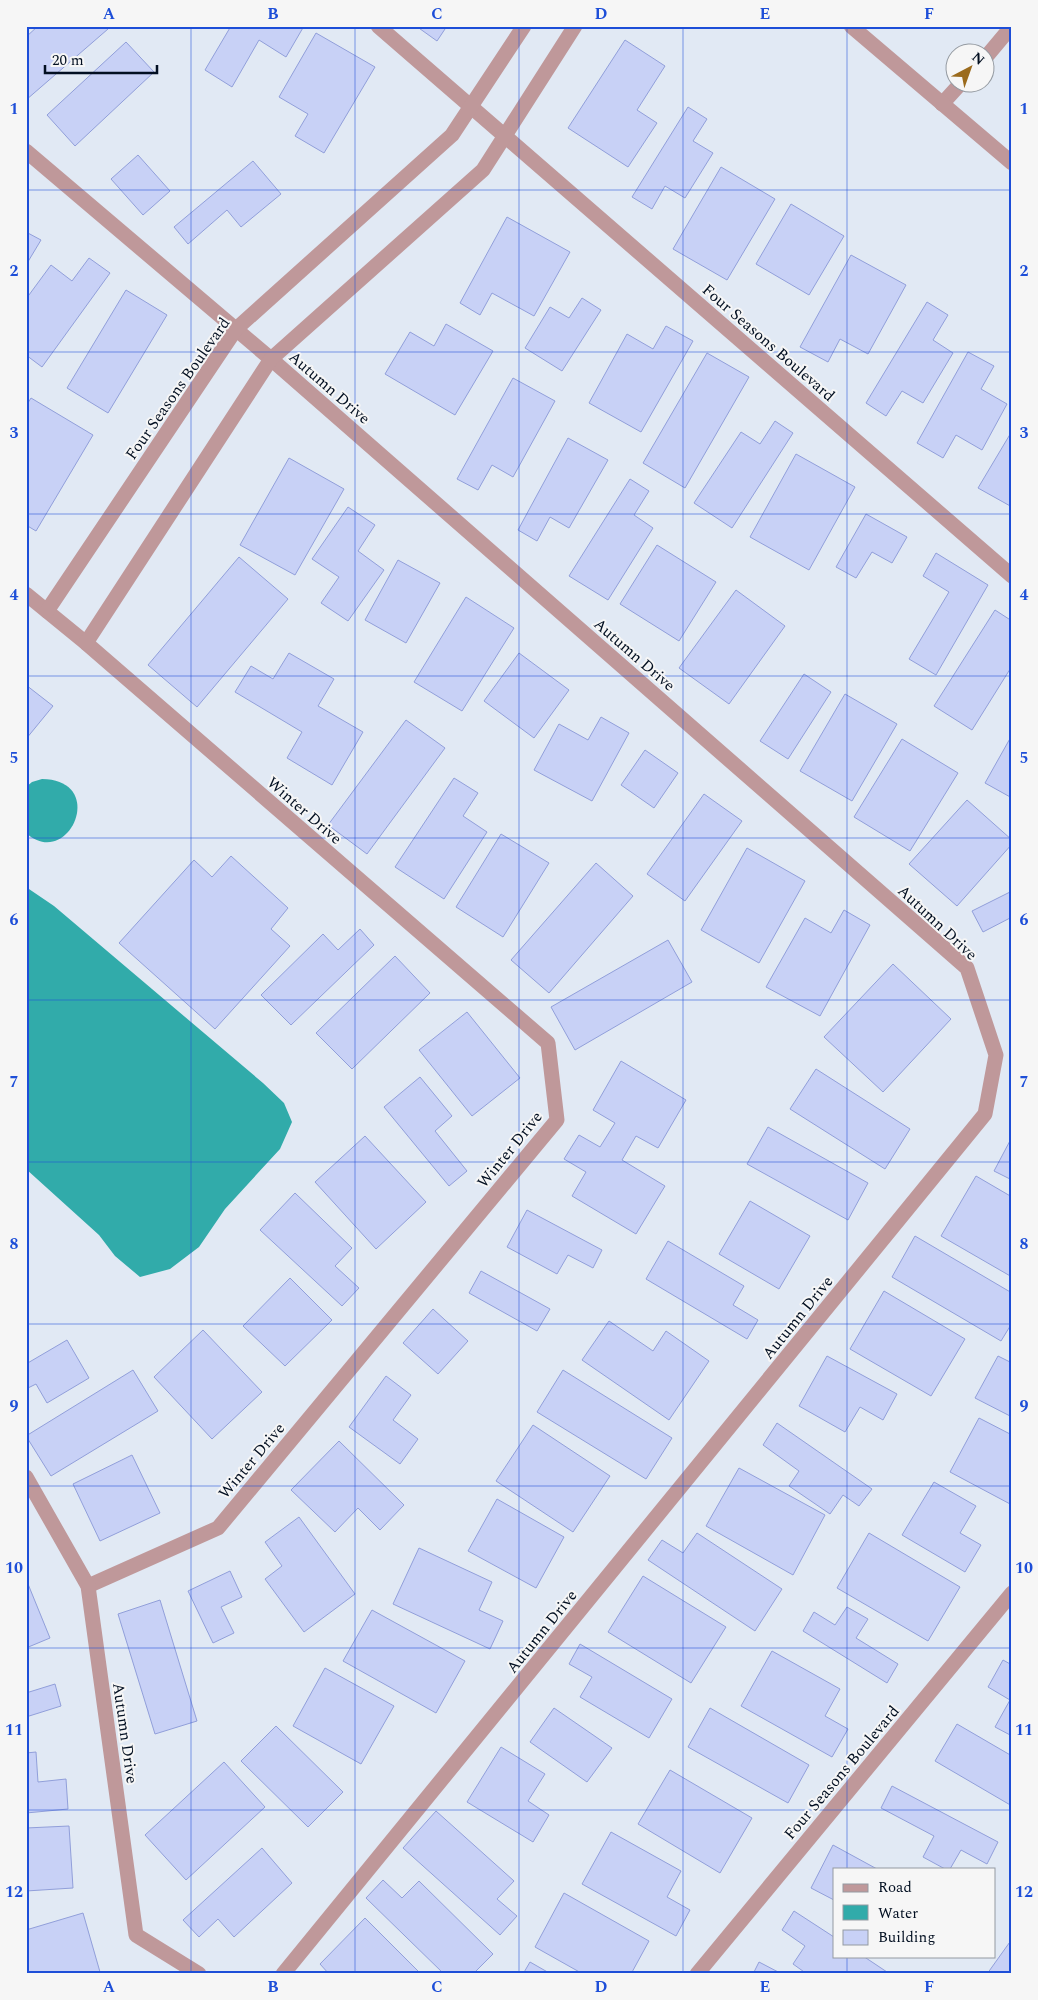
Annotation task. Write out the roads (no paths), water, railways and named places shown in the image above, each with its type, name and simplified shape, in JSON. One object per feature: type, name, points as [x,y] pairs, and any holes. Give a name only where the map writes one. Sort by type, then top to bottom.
[{"type":"street","name":"Four Seasons Boulevard","points":[[378,26],[1012,576]]},
{"type":"street","name":"Four Seasons Boulevard","points":[[47,611],[236,329],[452,135],[470,105],[524,26]]},
{"type":"street","points":[[86,643],[272,359],[483,170],[575,26]]},
{"type":"street","points":[[851,26],[1012,162]]},
{"type":"street","points":[[996,45],[1012,26]]},
{"type":"street","points":[[942,104],[953,92]]},
{"type":"street","name":"Autumn Drive","points":[[26,151],[272,359],[967,968],[996,1055],[985,1114],[283,1974]]},
{"type":"street","name":"Winter Drive","points":[[26,594],[86,643],[548,1044],[557,1120],[218,1528],[88,1586]]},
{"type":"street","name":"Autumn Drive","points":[[26,1477],[88,1586],[136,1935],[199,1974]]},
{"type":"street","name":"Four Seasons Boulevard","points":[[697,1974],[1012,1593]]},
{"type":"water","points":[[42,779],[62,783],[74,793],[77,807],[75,821],[67,833],[56,841],[41,842],[26,833],[26,787],[32,782]]},
{"type":"water","points":[[26,887],[54,906],[263,1083],[284,1103],[292,1122],[280,1149],[225,1209],[199,1247],[170,1269],[140,1277],[115,1256],[99,1235],[26,1169]]}]
